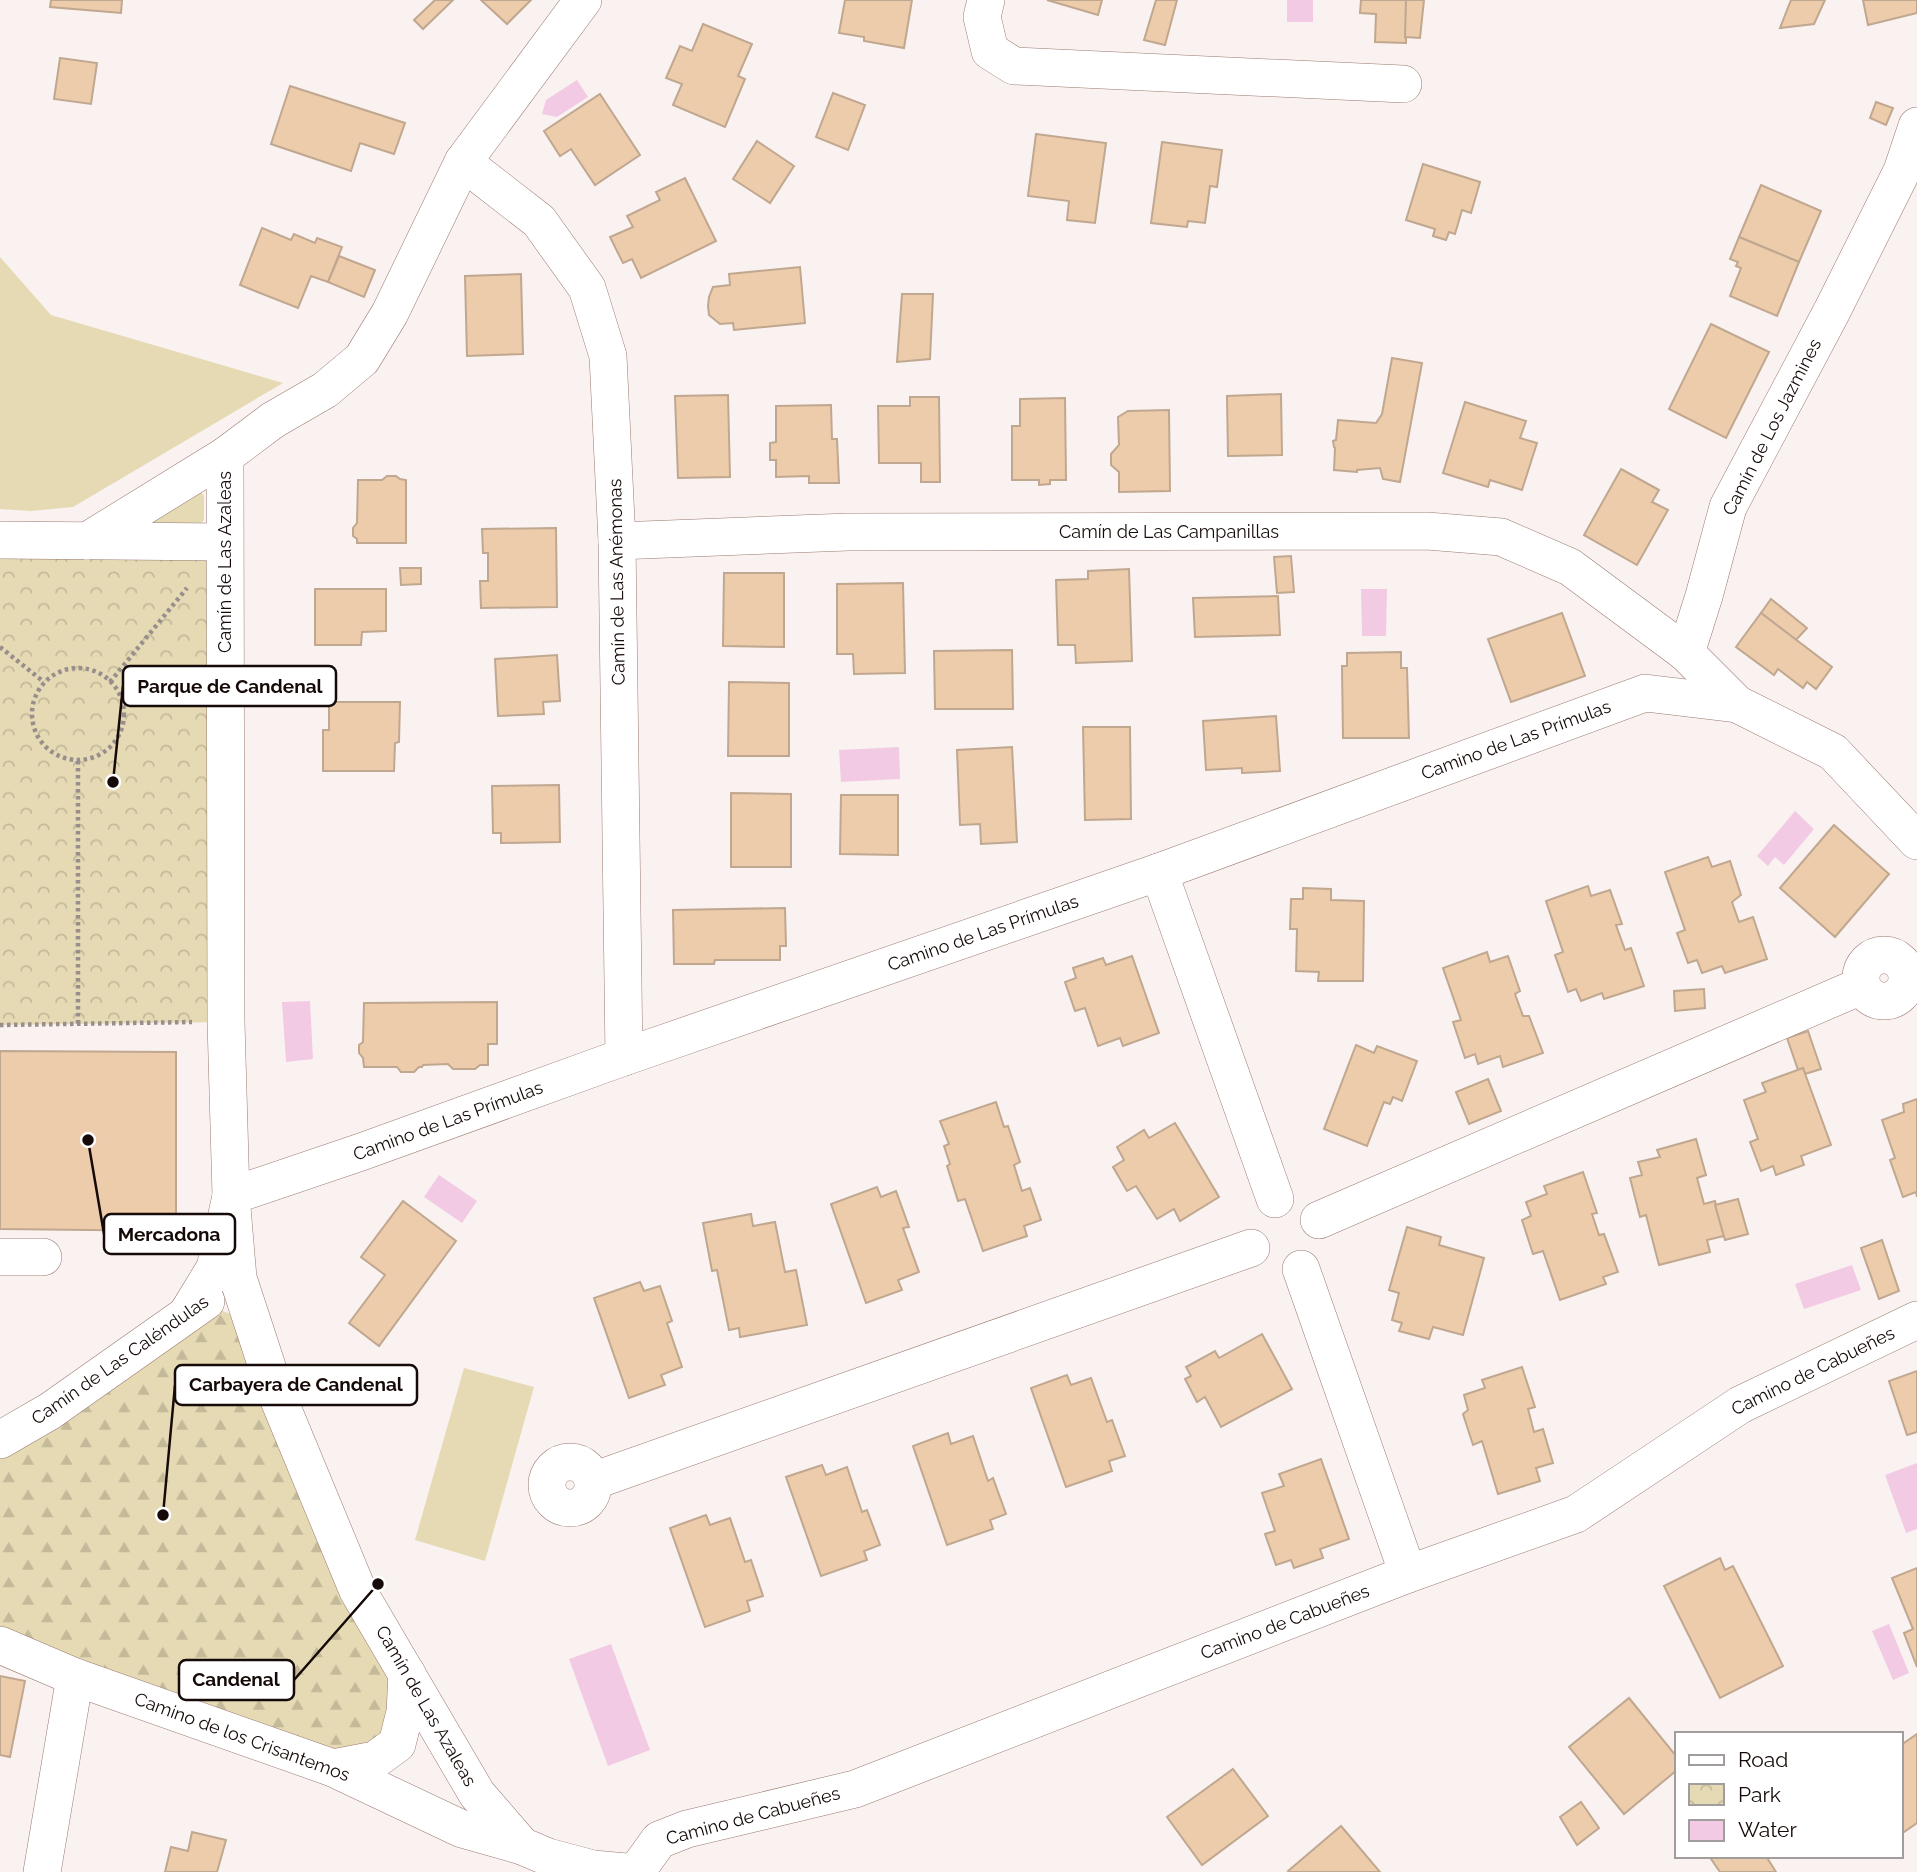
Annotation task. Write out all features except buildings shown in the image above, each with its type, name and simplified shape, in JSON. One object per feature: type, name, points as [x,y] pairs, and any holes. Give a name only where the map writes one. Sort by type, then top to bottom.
[{"type":"street","name":"Camín de Las Azaleas","points":[[583,0],[463,162],[390,313],[362,359],[326,390],[273,420],[225,456],[226,1022],[231,1196],[238,1278],[274,1388],[358,1591],[477,1794],[522,1846],[548,1857],[593,1869],[626,1872]]},
{"type":"street","points":[[986,0],[982,17],[990,51],[1014,66],[1403,84]]},
{"type":"street","name":"Camín de Los Jazmines","points":[[1686,653],[1728,508],[1902,171],[1917,126]]},
{"type":"street","name":"Camín de Las Anémonas","points":[[463,162],[539,220],[587,288],[608,356],[617,541],[624,1057]]},
{"type":"street","points":[[87,541],[225,456]]},
{"type":"street","name":"Camín de Las Campanillas","points":[[617,541],[848,532],[1427,531],[1501,537],[1570,567],[1686,653]]},
{"type":"street","points":[[0,540],[224,542]]},
{"type":"street","points":[[1686,653],[1737,704],[1833,752],[1917,841]]},
{"type":"street","name":"Camino de Las Prímulas","points":[[231,1196],[1159,872],[1645,693],[1737,704]]},
{"type":"street","points":[[1159,872],[1275,1199]]},
{"type":"street","points":[[1319,1220],[1861,986]]},
{"type":"street","points":[[187,1314],[215,1268],[231,1196]]},
{"type":"street","points":[[1275,1199],[1299,1200],[1310,1207],[1319,1220],[1322,1240],[1318,1252],[1301,1269],[1277,1271],[1266,1266],[1251,1248],[1250,1224],[1255,1213],[1275,1199]]},
{"type":"street","points":[[593,1481],[1251,1248]]},
{"type":"street","points":[[0,1257],[43,1257]]},
{"type":"street","points":[[1301,1269],[1408,1574]]},
{"type":"street","name":"Camín de Las Caléndulas","points":[[0,1440],[50,1412],[238,1278]]},
{"type":"street","name":"Camín de Las Azaleas","points":[[187,1314],[218,1309],[240,1318],[258,1340]]},
{"type":"street","name":"Camino de Cabueñes","points":[[636,1872],[659,1840],[687,1829],[855,1789],[1408,1574],[1576,1514],[1741,1405],[1917,1320]]},
{"type":"street","name":"Camino de los Crisantemos","points":[[0,1645],[75,1677],[332,1768],[461,1829],[522,1846]]},
{"type":"street","points":[[332,1768],[375,1759],[397,1744],[405,1712],[407,1674]]},
{"type":"street","points":[[42,1872],[75,1677]]},
{"type":"path","points":[[110,682],[189,585]]},
{"type":"path","points":[[0,647],[44,682]]},
{"type":"path","points":[[70,668],[85,668],[110,682],[119,694],[124,709],[123,725],[117,739],[106,751],[93,758],[78,761],[62,758],[48,751],[38,739],[32,725],[36,694],[44,682],[70,668]]},
{"type":"path","points":[[78,761],[78,1024]]},
{"type":"path","points":[[0,1025],[226,1022]]},
{"type":"green space","points":[[0,257],[51,315],[283,383],[73,507],[31,511],[0,509]]},
{"type":"green space","points":[[200,491],[204,496],[204,519],[196,528],[153,530],[149,521]]},
{"type":"green space","points":[[0,540],[224,542],[226,1022],[0,1025]]},
{"type":"green space","points":[[218,1309],[240,1318],[407,1674],[397,1744],[333,1768],[0,1645],[0,1440]]},
{"type":"green space","points":[[464,1368],[534,1387],[485,1561],[415,1540]]},
{"type":"water","points":[[1287,0],[1313,0],[1313,22],[1287,22]]},
{"type":"water","points":[[577,80],[588,97],[557,117],[542,114],[546,100]]},
{"type":"water","points":[[1361,589],[1387,589],[1386,636],[1362,636]]},
{"type":"water","points":[[899,747],[900,779],[841,782],[839,750]]},
{"type":"water","points":[[1795,811],[1814,829],[1784,865],[1775,857],[1768,866],[1757,856]]},
{"type":"water","points":[[310,1001],[313,1059],[286,1062],[282,1002]]},
{"type":"water","points":[[439,1175],[477,1201],[462,1223],[424,1197]]},
{"type":"water","points":[[1852,1265],[1861,1290],[1804,1309],[1795,1284]]},
{"type":"water","points":[[1917,1463],[1917,1529],[1906,1533],[1885,1475]]},
{"type":"water","points":[[1889,1624],[1909,1673],[1893,1680],[1872,1631]]},
{"type":"water","points":[[611,1644],[650,1750],[608,1766],[569,1659]]},
{"type":"place","name":"Parque de Candenal","points":[[113,782]]},
{"type":"place","name":"Mercadona","points":[[88,1140]]},
{"type":"place","name":"Carbayera de Candenal","points":[[163,1515]]},
{"type":"place","name":"Candenal","points":[[378,1584]]}]
